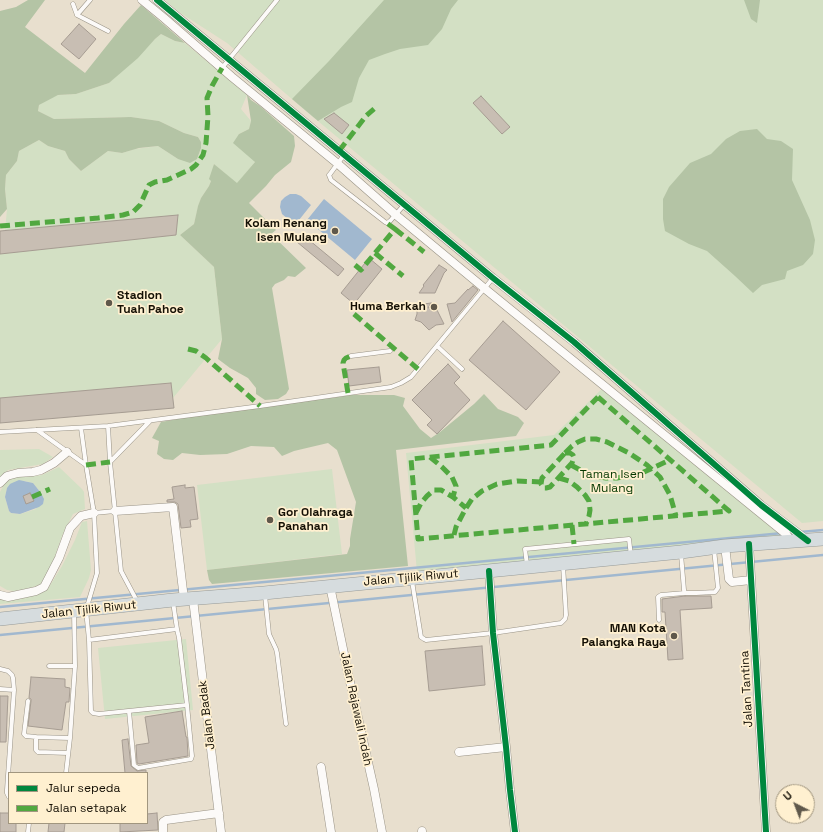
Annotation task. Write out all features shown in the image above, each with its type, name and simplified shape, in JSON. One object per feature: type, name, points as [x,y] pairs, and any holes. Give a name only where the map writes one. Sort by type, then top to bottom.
[{"type":"highway","name":"Jalan Tjilik Riwut","points":[[0,619],[139,604],[183,596],[264,593],[749,544],[823,539]]},
{"type":"street","points":[[142,0],[484,288],[786,534],[788,537],[788,542]]},
{"type":"street","points":[[157,0],[493,278],[574,342],[761,505],[808,541]]},
{"type":"street","points":[[0,483],[7,476],[41,470],[54,463],[67,452]]},
{"type":"street","name":"Jalan Badak","points":[[115,511],[173,507],[183,596],[221,832]]},
{"type":"street","points":[[0,595],[8,597],[36,591],[44,587],[59,558],[70,528],[81,516],[94,513]]},
{"type":"street","name":"Jalan Tantina","points":[[749,544],[766,832]]},
{"type":"street","points":[[719,547],[729,579],[732,582],[751,580]]},
{"type":"street","points":[[490,571],[493,632],[515,832]]},
{"type":"street","name":"Jalan Rajawali Indah","points":[[330,586],[382,832]]},
{"type":"street","points":[[458,752],[506,747]]},
{"type":"street","points":[[320,767],[331,832]]},
{"type":"street","points":[[163,832],[163,822],[166,820],[219,813]]},
{"type":"lane","points":[[77,15],[90,0]]},
{"type":"lane","points":[[222,68],[277,0]]},
{"type":"lane","points":[[73,4],[77,15],[108,31]]},
{"type":"lane","points":[[344,155],[329,175],[332,180],[387,223],[404,205]]},
{"type":"lane","points":[[0,432],[108,426],[390,387],[411,377],[493,278]]},
{"type":"lane","points":[[437,346],[462,369]]},
{"type":"lane","points":[[351,356],[390,351]]},
{"type":"lane","points":[[110,462],[150,421]]},
{"type":"lane","points":[[108,426],[110,462],[121,571],[139,604]]},
{"type":"lane","points":[[66,772],[80,611],[97,574],[94,513],[81,428]]},
{"type":"lane","points":[[36,430],[86,465]]},
{"type":"lane","points":[[94,513],[115,511]]},
{"type":"lane","points":[[527,567],[525,549],[629,539],[631,556]]},
{"type":"lane","points":[[660,620],[658,597],[661,595],[716,592],[718,588],[719,547]]},
{"type":"lane","points":[[681,552],[685,593]]},
{"type":"lane","points":[[412,578],[421,637],[426,640],[558,624],[564,621],[566,615],[563,563]]},
{"type":"lane","points":[[264,593],[269,634],[277,653],[286,724]]},
{"type":"lane","points":[[129,711],[134,766],[138,768],[192,759],[177,629],[183,596]]},
{"type":"lane","points":[[80,611],[89,640],[92,712],[99,714],[186,705]]},
{"type":"lane","points":[[89,640],[177,629]]},
{"type":"lane","points":[[49,666],[75,666]]},
{"type":"lane","points":[[0,669],[8,671],[12,675],[14,690],[8,772]]},
{"type":"lane","points":[[0,689],[14,690]]},
{"type":"lane","points":[[28,701],[24,734],[27,736],[36,737],[70,738]]},
{"type":"lane","points":[[36,737],[35,749],[37,752],[68,753]]},
{"type":"lane","points":[[8,776],[8,795]]},
{"type":"green space","points":[[28,0],[45,0],[25,27],[85,73],[141,5],[185,43],[175,41],[161,34],[138,58],[109,83],[76,94],[58,95],[39,105],[38,111],[54,119],[131,117],[159,121],[184,133],[198,137],[201,142],[201,148],[197,159],[190,163],[178,159],[158,146],[139,148],[122,153],[108,151],[81,171],[69,159],[65,151],[48,146],[39,140],[19,151],[17,161],[6,175],[5,189],[7,209],[0,217],[0,11],[16,7]]},
{"type":"green space","points":[[165,0],[823,0],[823,521],[802,523],[307,112],[227,43],[179,12]]},
{"type":"green space","points":[[384,0],[458,0],[451,9],[442,29],[428,45],[400,49],[369,60],[359,78],[352,102],[318,121],[292,99],[329,61]]},
{"type":"green space","points":[[744,0],[760,0],[757,23],[751,19]]},
{"type":"green space","points":[[161,34],[175,41],[185,43],[247,95],[241,109],[251,121],[249,129],[239,134],[255,162],[237,184],[214,164],[211,181],[201,198],[194,224],[180,235],[214,267],[222,339],[173,398],[174,408],[0,423],[0,231],[5,231],[7,209],[5,189],[6,175],[17,161],[19,151],[39,140],[48,146],[65,151],[69,159],[81,171],[108,151],[122,153],[135,149],[158,146],[178,159],[197,159],[201,148],[201,142],[198,137],[184,133],[159,121],[131,117],[54,119],[38,111],[39,105],[47,99],[58,95],[76,94],[109,83]]},
{"type":"green space","points":[[247,95],[294,136],[295,146],[291,162],[275,175],[249,203],[276,230],[271,234],[306,268],[295,277],[288,276],[284,280],[275,284],[272,288],[289,389],[286,394],[278,399],[265,400],[256,394],[256,388],[248,378],[218,359],[222,339],[214,267],[180,235],[194,224],[201,198],[211,181],[209,179],[214,164],[237,183],[255,162],[233,143],[239,134],[249,129],[251,121]]},
{"type":"green space","points":[[757,129],[767,139],[781,141],[793,149],[792,180],[810,220],[815,240],[813,254],[803,265],[787,271],[785,279],[762,285],[753,293],[707,251],[689,244],[665,231],[663,219],[663,199],[669,187],[690,163],[711,154],[726,139],[740,131]]},
{"type":"green space","name":"Taman Isen Mulang","points":[[607,384],[799,539],[417,572],[406,453],[554,435]]},
{"type":"green space","points":[[484,394],[498,409],[518,417],[524,423],[516,436],[396,450],[408,566],[212,584],[209,580],[207,570],[347,554],[350,546],[356,502],[337,450],[328,443],[294,451],[282,456],[274,447],[251,446],[227,454],[200,455],[182,453],[173,460],[164,459],[157,454],[159,441],[152,438],[161,422],[183,418],[352,395],[394,395],[405,398],[403,406],[420,429],[431,438],[474,404]]},
{"type":"green space","points":[[39,449],[53,457],[43,464],[8,470],[0,478],[0,450]]},
{"type":"green space","points":[[59,467],[84,492],[85,509],[73,514],[62,536],[52,565],[42,584],[25,590],[7,590],[0,586],[0,492],[4,484],[11,477],[42,475]],"holes":[[[25,481],[33,483],[41,493],[36,509],[20,514],[11,513],[5,497],[7,488]]]},
{"type":"green space","name":"Gor Olahraga Panahan","points":[[332,469],[342,554],[207,570],[197,485]]},
{"type":"green space","points":[[87,521],[91,570],[80,597],[0,604],[0,600],[27,597],[42,592],[49,587],[62,566],[82,522]]},
{"type":"green space","points":[[186,639],[193,710],[105,719],[98,648]]},
{"type":"water","points":[[290,194],[301,196],[311,205],[295,225],[282,214],[280,207],[281,201]]},
{"type":"water","points":[[324,199],[372,239],[355,260],[307,220]]},
{"type":"water","points":[[19,480],[33,483],[44,499],[43,504],[39,507],[20,514],[11,513],[9,511],[5,497],[7,488],[10,484]]},
{"type":"building","points":[[79,24],[96,39],[79,59],[61,44]]},
{"type":"building","points":[[481,96],[510,127],[502,134],[473,103]]},
{"type":"building","points":[[334,113],[349,125],[342,134],[324,119]]},
{"type":"building","points":[[178,215],[176,235],[0,254],[0,231]]},
{"type":"building","points":[[303,235],[344,269],[338,276],[297,242]]},
{"type":"building","points":[[369,258],[382,269],[354,304],[341,293]]},
{"type":"building","points":[[439,265],[447,270],[444,273],[435,293],[419,293],[424,286],[423,285]]},
{"type":"building","points":[[473,286],[478,290],[452,322],[447,304],[455,303],[468,289]]},
{"type":"building","points":[[431,303],[428,308],[435,306],[444,324],[436,325],[429,330],[421,322],[415,320],[417,305]]},
{"type":"building","points":[[503,321],[560,372],[526,410],[469,360]]},
{"type":"building","points":[[448,364],[460,377],[454,383],[470,400],[437,434],[427,425],[432,420],[412,400]]},
{"type":"building","points":[[379,367],[381,382],[349,386],[347,370]]},
{"type":"building","points":[[171,383],[174,408],[0,423],[0,398]]},
{"type":"building","points":[[185,485],[185,488],[194,487],[198,519],[190,520],[191,527],[181,528],[178,504],[175,502],[167,502],[167,500],[174,499],[172,487]]},
{"type":"building","points":[[30,493],[34,501],[26,504],[23,496]]},
{"type":"building","name":"MAN Kota Palangka Raya","points":[[685,596],[711,596],[712,608],[680,610],[683,659],[668,660],[665,612],[662,612],[662,599]]},
{"type":"building","points":[[482,646],[485,685],[429,691],[425,651]]},
{"type":"building","points":[[31,677],[65,679],[65,687],[70,688],[69,702],[66,702],[62,730],[28,726],[31,701],[29,698]]},
{"type":"building","points":[[0,696],[8,696],[6,742],[0,742]]},
{"type":"building","points":[[182,711],[187,737],[188,756],[139,764],[137,763],[136,745],[149,743],[145,717]]},
{"type":"building","points":[[128,739],[131,766],[137,771],[146,770],[146,772],[125,772],[122,740]]},
{"type":"building","points":[[0,813],[8,813],[8,824],[16,824],[16,832],[0,832]]},
{"type":"building","points":[[157,813],[158,830],[120,832],[120,824],[148,824],[148,814]]},
{"type":"building","points":[[49,824],[65,824],[64,832],[48,832]]},
{"type":"waterway","points":[[800,532],[823,530]]},
{"type":"waterway","points":[[0,607],[783,533]]},
{"type":"waterway","points":[[0,635],[823,555]]},
{"type":"marked path","points":[[0,226],[98,218],[123,215],[133,212],[140,205],[149,185],[155,182],[167,180],[191,169],[203,155],[206,143],[208,116],[207,98],[222,68]]},
{"type":"marked path","points":[[339,151],[366,116],[375,108]]},
{"type":"marked path","points":[[355,265],[361,270],[395,229],[387,223]]},
{"type":"marked path","points":[[395,229],[424,252]]},
{"type":"marked path","points":[[375,253],[403,276]]},
{"type":"marked path","points":[[354,314],[418,369]]},
{"type":"marked path","points":[[188,349],[196,351],[206,358],[260,406]]},
{"type":"marked path","points":[[348,393],[343,363],[346,358],[351,356]]},
{"type":"marked path","points":[[598,397],[729,511],[418,539],[411,459],[551,445],[598,397]]},
{"type":"marked path","points":[[565,453],[572,446],[585,439],[596,439],[607,442],[629,453],[647,465],[660,477],[670,495],[676,516]]},
{"type":"marked path","points":[[565,453],[570,453],[573,455],[574,457],[572,463],[550,487],[544,488],[541,484],[542,478],[565,453]]},
{"type":"marked path","points":[[430,457],[452,477],[456,486],[453,497]]},
{"type":"marked path","points":[[571,465],[594,476],[617,478],[644,472],[670,460]]},
{"type":"marked path","points":[[86,465],[110,462]]},
{"type":"marked path","points":[[559,478],[569,481],[577,487],[589,501],[590,510],[586,524]]},
{"type":"marked path","points":[[454,535],[456,527],[466,508],[472,499],[482,491],[497,484],[517,481],[541,482]]},
{"type":"marked path","points":[[32,497],[50,489]]},
{"type":"marked path","points":[[416,513],[421,503],[434,490],[441,490],[453,497],[466,508]]},
{"type":"marked path","points":[[572,525],[574,544]]},
{"type":"cycle path","points":[[157,0],[493,278],[574,342],[761,505],[808,541]]},
{"type":"cycle path","points":[[749,544],[766,832]]},
{"type":"cycle path","points":[[489,571],[493,633],[515,832]]},
{"type":"place","name":"Kolam Renang Isen Mulang","points":[[335,231]]},
{"type":"place","name":"Stadion Tuah Pahoe","points":[[109,303]]},
{"type":"place","name":"Huma Berkah","points":[[434,307]]},
{"type":"place","name":"Gor Olahraga Panahan","points":[[270,520]]},
{"type":"place","name":"MAN Kota Palangka Raya","points":[[674,636]]}]
